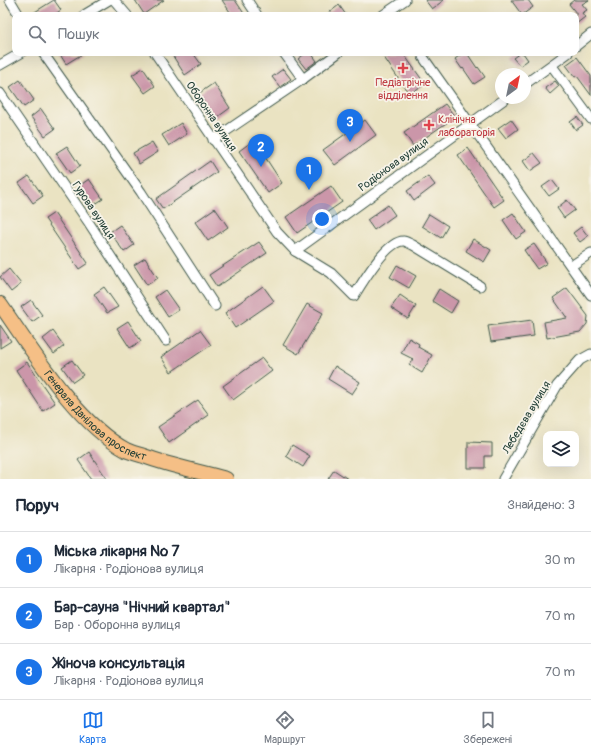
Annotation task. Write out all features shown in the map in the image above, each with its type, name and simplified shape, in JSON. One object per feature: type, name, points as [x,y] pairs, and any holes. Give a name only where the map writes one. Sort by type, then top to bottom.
[{"type":"main road","name":"Генерала Данілова проспект","points":[[0,304],[45,369],[73,404],[98,430],[127,450],[160,462],[226,479]]},
{"type":"street","points":[[10,0],[17,12]]},
{"type":"street","points":[[89,12],[109,0]]},
{"type":"street","points":[[114,0],[124,12]]},
{"type":"street","points":[[247,0],[256,12]]},
{"type":"street","points":[[387,12],[405,0]]},
{"type":"street","points":[[579,44],[591,34]]},
{"type":"street","points":[[0,65],[16,56]]},
{"type":"street","points":[[45,56],[141,192],[215,306]]},
{"type":"street","name":"Оборонна вулиця","points":[[157,56],[277,232],[295,251],[331,273],[354,296],[372,268],[386,252],[395,243],[404,241],[480,286]]},
{"type":"street","points":[[286,56],[303,79]]},
{"type":"street","points":[[214,140],[334,56]]},
{"type":"street","points":[[531,80],[564,56]]},
{"type":"street","points":[[423,57],[591,295]]},
{"type":"street","points":[[552,66],[591,119]]},
{"type":"street","name":"Гурова вулиця","points":[[0,94],[89,223],[166,341]]},
{"type":"street","name":"Родіонова вулиця","points":[[295,251],[497,104]]},
{"type":"street","points":[[571,266],[591,253]]},
{"type":"street","name":"Лебедєва вулиця","points":[[503,479],[557,386],[580,360],[591,354]]},
{"type":"building","points":[[54,0],[61,10],[58,12],[35,12]]},
{"type":"building","points":[[135,0],[164,0],[147,12],[143,12]]},
{"type":"building","points":[[222,0],[235,0],[243,12],[230,12]]},
{"type":"building","points":[[425,0],[444,0],[432,9]]},
{"type":"building","points":[[511,0],[528,0],[533,7],[526,12],[520,12]]},
{"type":"building","points":[[574,0],[589,0],[582,4],[587,10],[582,13],[585,17],[579,22],[579,12],[575,12],[569,4]]},
{"type":"building","points":[[339,5],[344,12],[330,12]]},
{"type":"building","points":[[61,56],[79,56],[66,64]]},
{"type":"building","points":[[173,56],[195,56],[201,64],[185,75]]},
{"type":"building","points":[[302,56],[313,56],[317,61],[306,69],[298,59]]},
{"type":"building","name":"Педіатрічне відділення","points":[[383,56],[405,56],[425,84],[409,94]]},
{"type":"building","points":[[459,56],[469,56],[485,77],[474,84],[455,59]]},
{"type":"building","points":[[516,56],[525,56],[528,60],[520,66],[513,58]]},
{"type":"building","points":[[577,57],[591,76],[591,95],[577,76],[575,77],[566,65]]},
{"type":"building","points":[[143,68],[155,86],[145,93],[132,75]]},
{"type":"building","points":[[283,69],[291,79],[280,87],[272,77]]},
{"type":"building","points":[[20,80],[34,100],[24,107],[10,87]]},
{"type":"building","points":[[555,81],[559,86],[550,94],[545,88]]},
{"type":"building","points":[[214,83],[230,108],[215,119],[198,94]]},
{"type":"building","name":"Клінічна лабораторія","points":[[445,104],[455,117],[413,146],[404,133]]},
{"type":"building","points":[[41,109],[55,129],[45,136],[31,117]]},
{"type":"building","points":[[577,117],[583,125],[576,130],[570,122]]},
{"type":"building","points":[[511,119],[518,129],[506,138],[498,128]]},
{"type":"building","points":[[365,120],[376,135],[335,165],[323,150]]},
{"type":"building","points":[[181,123],[187,134],[169,146],[162,135]]},
{"type":"building","points":[[254,140],[282,183],[268,193],[239,151]]},
{"type":"building","points":[[152,142],[158,152],[139,164],[133,153]]},
{"type":"building","points":[[67,146],[80,166],[70,173],[56,153]]},
{"type":"building","points":[[468,148],[504,200],[494,207],[458,155]]},
{"type":"building","points":[[534,153],[542,163],[530,171],[523,161]]},
{"type":"building","points":[[210,161],[217,172],[163,209],[156,199]]},
{"type":"building","points":[[29,176],[43,196],[33,203],[19,183]]},
{"type":"building","points":[[428,176],[435,185],[414,201],[407,191]]},
{"type":"building","points":[[89,179],[103,199],[92,206],[79,186]]},
{"type":"building","points":[[552,180],[559,189],[549,196],[542,187]]},
{"type":"building","points":[[331,186],[342,202],[297,233],[286,217]]},
{"type":"building","points":[[567,200],[575,210],[564,218],[557,208]]},
{"type":"building","points":[[388,205],[395,215],[374,230],[367,220]]},
{"type":"building","points":[[215,208],[228,227],[208,241],[195,222]]},
{"type":"building","points":[[54,213],[88,263],[79,269],[45,219]]},
{"type":"building","points":[[513,213],[526,232],[516,239],[503,220]]},
{"type":"building","points":[[429,214],[448,226],[441,238],[422,226]]},
{"type":"building","points":[[120,225],[134,245],[124,252],[110,232]]},
{"type":"building","points":[[581,227],[588,236],[580,242],[573,233]]},
{"type":"building","points":[[473,239],[491,250],[484,262],[466,251]]},
{"type":"building","points":[[259,242],[267,253],[217,287],[209,275]]},
{"type":"building","points":[[534,244],[547,263],[537,269],[524,250]]},
{"type":"building","points":[[145,258],[158,278],[147,285],[134,265]]},
{"type":"building","points":[[397,265],[416,276],[409,288],[390,277]]},
{"type":"building","points":[[9,269],[21,284],[11,292],[0,277]]},
{"type":"building","points":[[263,286],[274,301],[235,328],[225,313]]},
{"type":"building","points":[[104,287],[118,307],[107,313],[94,294]]},
{"type":"building","points":[[567,288],[588,316],[587,324],[580,332],[547,338],[544,322],[567,318],[553,298]]},
{"type":"building","points":[[439,289],[458,301],[451,313],[432,301]]},
{"type":"building","points":[[165,290],[179,310],[168,317],[155,297]]},
{"type":"building","points":[[400,295],[416,306],[408,319],[391,308]]},
{"type":"building","points":[[31,300],[42,315],[32,322],[21,307]]},
{"type":"building","points":[[307,304],[323,313],[298,354],[283,345]]},
{"type":"building","points":[[532,320],[534,336],[491,342],[488,326]]},
{"type":"building","points":[[128,321],[141,341],[130,348],[117,328]]},
{"type":"building","points":[[0,325],[11,341],[0,348]]},
{"type":"building","points":[[200,330],[211,345],[171,372],[161,357]]},
{"type":"building","points":[[53,331],[64,346],[54,354],[43,339]]},
{"type":"building","points":[[409,338],[419,344],[418,347],[432,355],[422,373],[409,365],[413,359],[401,353]]},
{"type":"building","points":[[262,358],[272,371],[233,400],[223,386]]},
{"type":"building","points":[[72,360],[83,375],[73,382],[62,367]]},
{"type":"building","points":[[27,362],[55,403],[43,411],[16,370]]},
{"type":"building","points":[[335,366],[360,382],[352,394],[328,379]]},
{"type":"building","points":[[198,400],[209,415],[169,443],[158,427]]},
{"type":"building","points":[[468,442],[492,443],[492,456],[485,456],[485,468],[468,468]]},
{"type":"building","points":[[292,445],[310,456],[303,467],[286,456]]},
{"type":"building","points":[[89,452],[107,479],[91,479],[78,460]]},
{"type":"building","points":[[334,470],[348,479],[328,479]]},
{"type":"place","name":"Педіатрічне відділення","points":[[403,68]]},
{"type":"place","name":"Клінічна лабораторія","points":[[429,125]]},
{"type":"place","name":"Жіноча консультація","points":[[350,142]]},
{"type":"place","name":"Бар-сауна \"Нічний квартал\"","points":[[261,167]]},
{"type":"place","name":"Міська лікарня № 7","points":[[309,190]]}]
